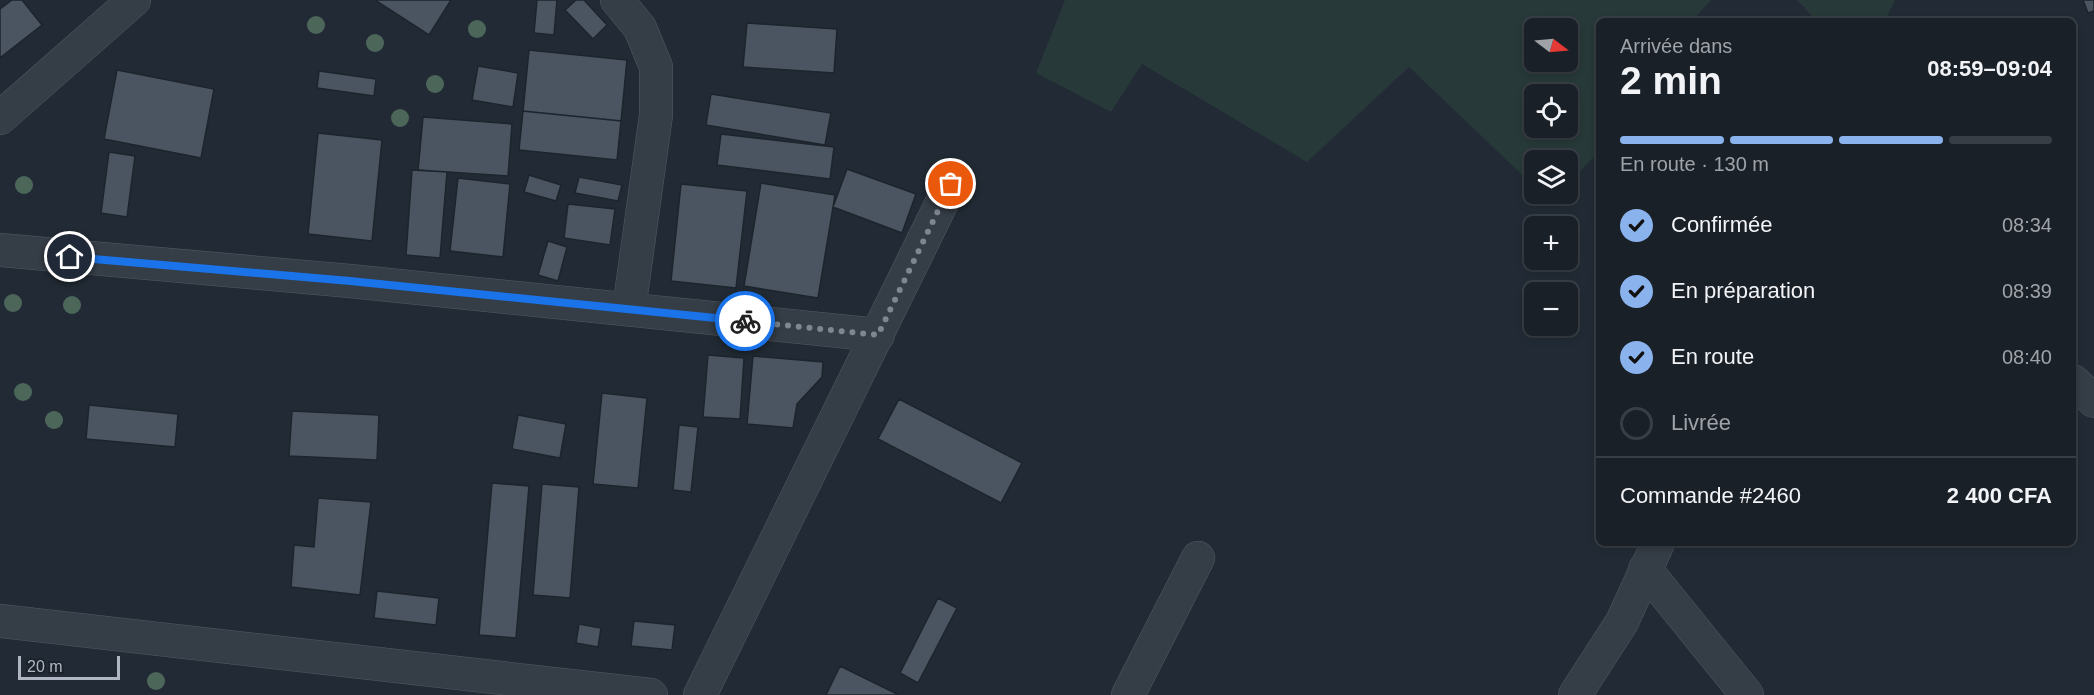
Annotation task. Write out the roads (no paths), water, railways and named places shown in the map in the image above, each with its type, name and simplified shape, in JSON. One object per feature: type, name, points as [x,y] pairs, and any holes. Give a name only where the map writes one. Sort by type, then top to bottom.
[{"type":"street","points":[[0,118],[134,0]]},
{"type":"street","points":[[617,0],[640,28],[656,67],[656,115],[629,309]]},
{"type":"street","points":[[700,695],[951,184]]},
{"type":"street","points":[[0,250],[629,309],[878,335]]},
{"type":"street","points":[[2076,384],[2094,401]]},
{"type":"street","points":[[1575,695],[1622,622],[1652,556]]},
{"type":"street","points":[[1652,556],[1747,695]]},
{"type":"street","points":[[1128,695],[1198,558]]},
{"type":"street","points":[[0,621],[651,695]]}]
